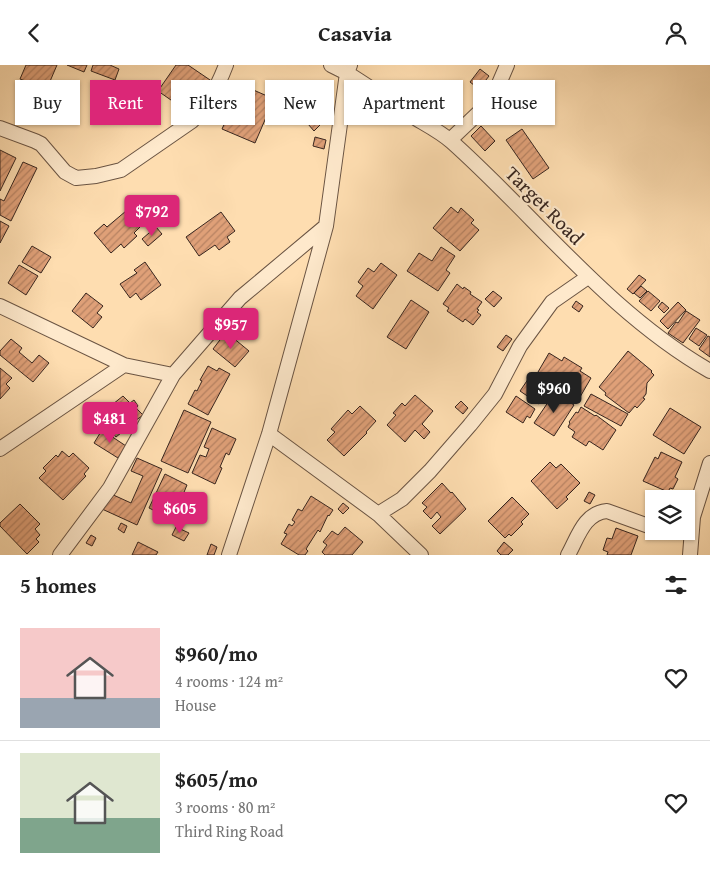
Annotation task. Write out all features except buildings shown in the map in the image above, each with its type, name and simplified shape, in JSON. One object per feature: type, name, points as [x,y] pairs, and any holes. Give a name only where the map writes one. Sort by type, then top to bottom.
[{"type":"street","points":[[0,128],[35,141],[41,145],[65,172],[76,178],[96,176],[121,170],[185,126],[199,114],[218,85],[226,65]]},
{"type":"street","name":"Target Road","points":[[331,65],[349,69],[450,140],[507,193],[588,277],[644,327],[685,357],[710,371]]},
{"type":"street","points":[[450,140],[492,100],[507,65]]},
{"type":"street","points":[[229,555],[269,434],[326,226],[349,69]]},
{"type":"street","points":[[60,555],[110,488],[173,375],[240,298],[326,226]]},
{"type":"street","points":[[378,514],[402,499],[430,471],[495,394],[520,346],[552,302],[588,277]]},
{"type":"street","points":[[0,306],[124,365],[173,375]]},
{"type":"street","points":[[0,449],[124,365]]},
{"type":"street","points":[[269,434],[378,514],[421,555]]},
{"type":"street","points":[[695,505],[710,463]]},
{"type":"street","points":[[568,555],[589,517],[599,511],[607,511],[645,525]]},
{"type":"street","points":[[690,540],[690,555]]}]
